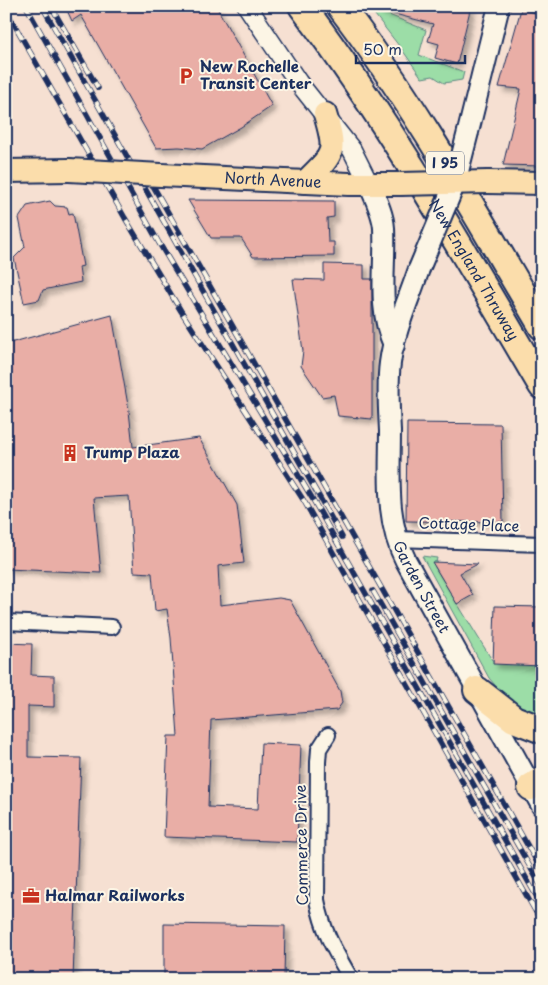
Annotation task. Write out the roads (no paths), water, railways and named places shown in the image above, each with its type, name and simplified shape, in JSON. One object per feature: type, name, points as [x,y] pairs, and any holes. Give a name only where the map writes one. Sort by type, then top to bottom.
[{"type":"highway","name":"New England Thruway","points":[[302,6],[391,133],[542,386]]},
{"type":"highway","name":"New England Thruway","points":[[340,6],[422,125],[542,326]]},
{"type":"highway","points":[[477,690],[514,719],[542,730]]},
{"type":"main road","name":"Garden Street","points":[[499,6],[456,183],[420,268],[394,344],[390,362],[391,510],[392,525],[396,539],[406,561],[477,690],[538,791]]},
{"type":"main road","points":[[305,182],[328,159],[332,148],[332,136],[325,114]]},
{"type":"main road","name":"North Avenue","points":[[11,169],[69,170],[349,184],[542,183]]},
{"type":"main road","name":"Garden Street","points":[[369,184],[382,217],[384,228],[383,273],[386,319],[394,344]]},
{"type":"street","points":[[247,6],[298,82],[352,150],[369,184]]},
{"type":"street","name":"Cottage Place","points":[[396,539],[542,544]]},
{"type":"street","points":[[6,622],[112,627]]},
{"type":"street","name":"Commerce Drive","points":[[328,735],[319,749],[318,762],[317,900],[321,921],[327,936],[351,979]]},
{"type":"railway","points":[[26,6],[159,243],[312,498],[542,906]]},
{"type":"railway","points":[[42,6],[342,537]]},
{"type":"railway","points":[[51,6],[98,88]]},
{"type":"railway","points":[[6,10],[125,218],[181,311],[304,501],[542,923]]},
{"type":"railway","points":[[148,177],[542,871]]},
{"type":"railway","points":[[373,591],[542,888]]},
{"type":"place","name":"New Rochelle Transit Center","points":[[186,76]]},
{"type":"place","name":"Trump Plaza","points":[[70,453]]},
{"type":"place","name":"Halmar Railworks","points":[[31,896]]}]
